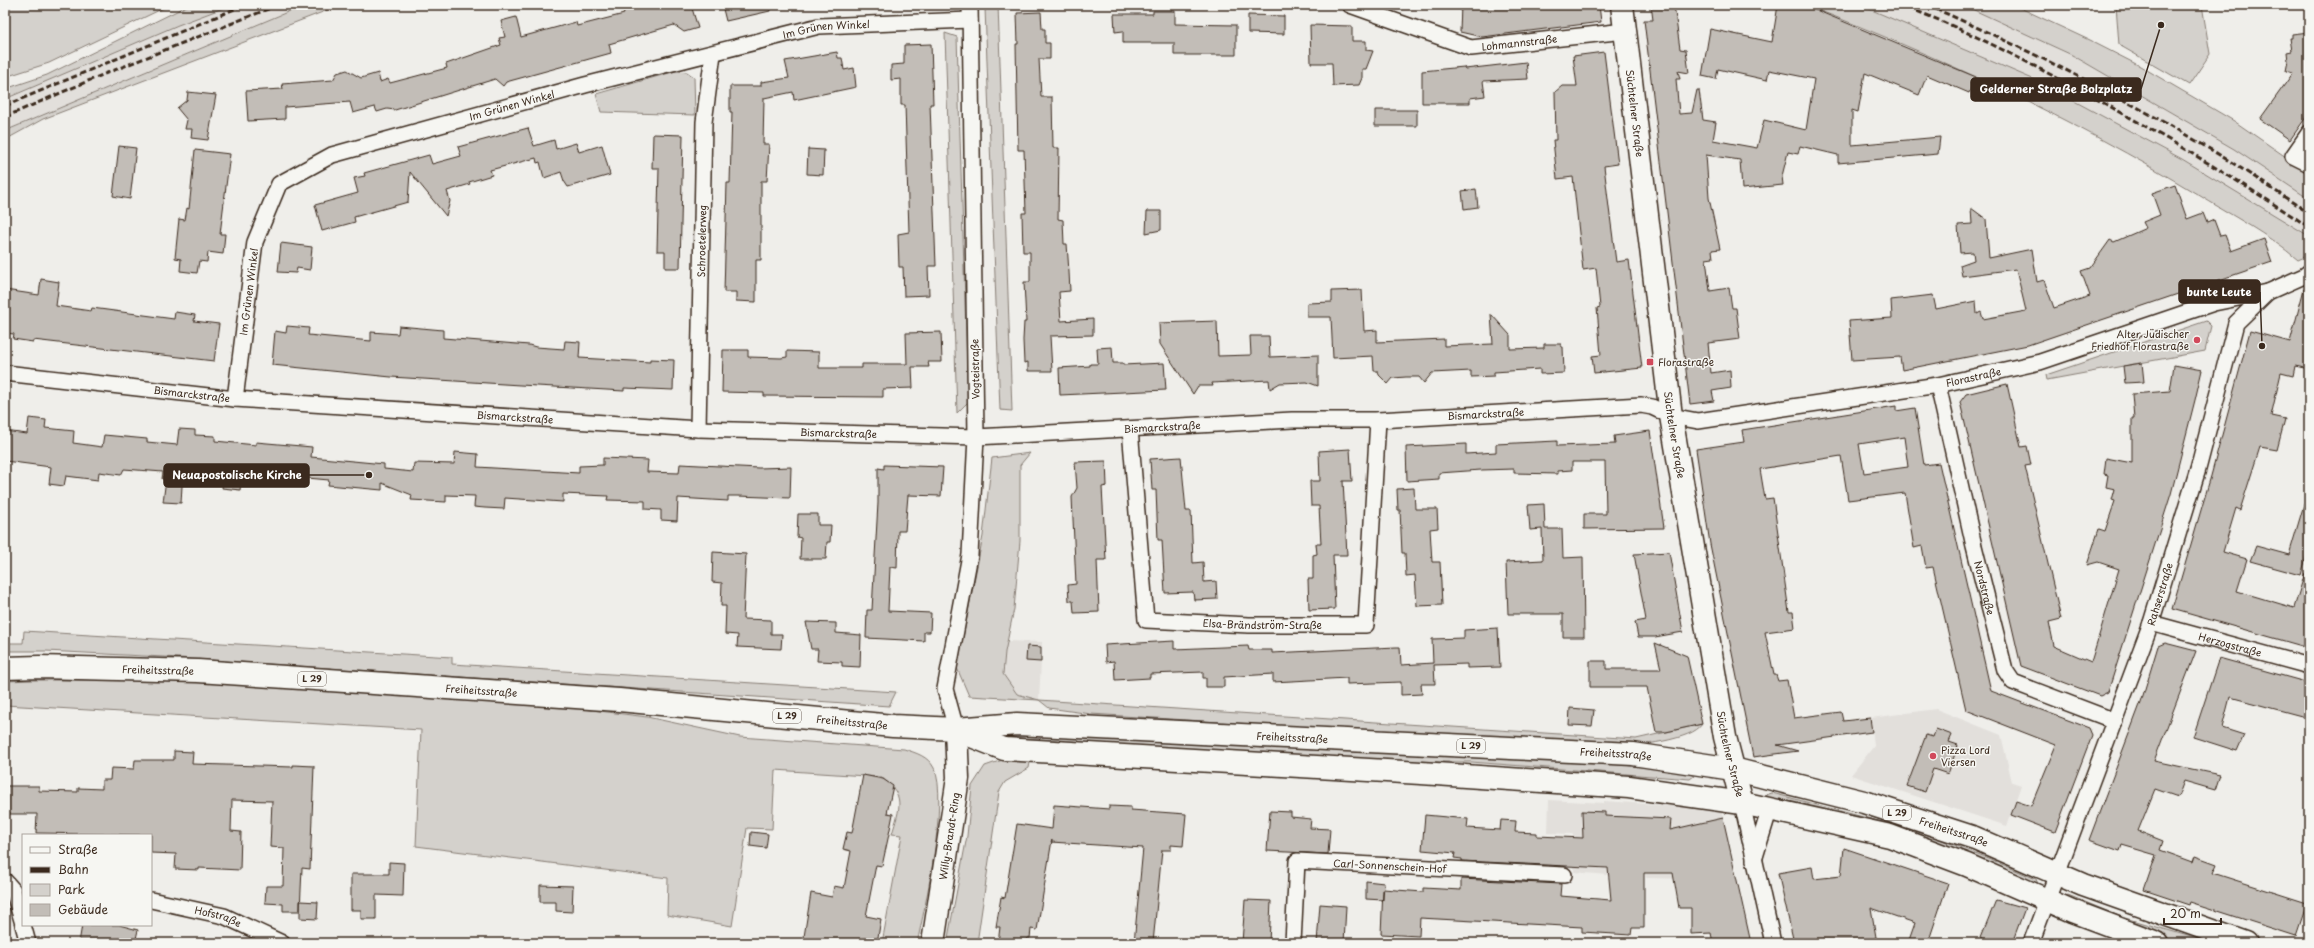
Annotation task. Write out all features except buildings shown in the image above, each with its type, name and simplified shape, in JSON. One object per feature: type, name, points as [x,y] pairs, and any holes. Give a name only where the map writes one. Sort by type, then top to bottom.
[{"type":"main road","name":"Süchtelner Straße","points":[[1622,5],[1671,416],[1725,736],[1742,803]]},
{"type":"main road","name":"Freiheitsstraße","points":[[5,668],[39,667],[206,671],[619,700],[892,726],[956,730],[1017,724],[1633,754],[1733,769],[1864,802],[1975,838],[2083,885],[2149,910],[2246,943]]},
{"type":"main road","name":"Freiheitsstraße","points":[[956,730],[1004,749],[1621,786],[1742,803],[1770,808],[1890,836],[1967,865],[2047,900],[2157,943]]},
{"type":"main road","name":"Willy-Brandt-Ring","points":[[933,943],[958,778],[956,730]]},
{"type":"main road","points":[[1703,764],[1725,736]]},
{"type":"street","name":"Vogteistraße","points":[[956,730],[945,689],[970,555],[976,437],[970,5]]},
{"type":"street","name":"Lohmannstraße","points":[[1350,5],[1472,48],[1625,31]]},
{"type":"street","name":"Im Grünen Winkel","points":[[235,399],[254,242],[279,184],[332,155],[585,85],[713,54],[819,26],[970,20]]},
{"type":"street","name":"Schroetelerweg","points":[[698,429],[704,122],[713,54]]},
{"type":"street","points":[[2309,133],[2293,156],[2309,164]]},
{"type":"street","name":"Rahserstraße","points":[[2031,943],[2056,872],[2115,721],[2151,623],[2198,469],[2236,323],[2268,292],[2304,276],[2309,272]]},
{"type":"street","name":"Florastraße","points":[[1671,416],[1698,421],[1938,386],[2040,362],[2214,303],[2268,292]]},
{"type":"street","name":"Bismarckstraße","points":[[5,373],[235,399],[698,429],[976,437],[1292,420],[1378,420],[1641,405],[1652,407],[1671,416]]},
{"type":"street","name":"Nordstraße","points":[[1938,386],[1974,546],[2005,670],[2013,682],[2115,721]]},
{"type":"street","name":"Elsa-Brändström-Straße","points":[[1130,429],[1146,620],[1249,625],[1366,625],[1378,420]]},
{"type":"street","name":"Herzogstraße","points":[[2151,623],[2309,666]]},
{"type":"street","name":"Süchtelner Straße","points":[[1742,803],[1773,943]]},
{"type":"street","name":"Süchtelner Straße","points":[[1754,861],[1770,808]]},
{"type":"street","name":"Carl-Sonnenschein-Hof","points":[[1293,943],[1297,860],[1564,875]]},
{"type":"street","points":[[14,887],[22,921]]},
{"type":"street","name":"Hofstraße","points":[[152,900],[224,916],[282,943]]},
{"type":"street","points":[[23,926],[28,943]]},
{"type":"shaded area","points":[[231,5],[304,5],[5,131],[5,99],[178,25]]},
{"type":"shaded area","points":[[1860,5],[1963,5],[2072,55],[2234,149],[2309,199],[2309,236],[2182,159],[2035,80]]},
{"type":"shaded area","points":[[1006,641],[1042,642],[1039,700],[1017,694],[1003,674]]},
{"type":"shaded area","points":[[1936,709],[2001,735],[2012,782],[2021,785],[2007,826],[1851,775],[1874,746],[1871,718]]},
{"type":"shaded area","points":[[1549,800],[1604,803],[1604,801],[1721,809],[1737,880],[1646,878],[1645,873],[1608,875],[1574,872],[1575,837],[1572,834],[1548,833]]},
{"type":"green space","points":[[5,5],[170,5],[49,63],[5,77]]},
{"type":"green space","points":[[189,5],[231,5],[178,25],[5,99],[5,89],[47,75]]},
{"type":"green space","points":[[304,5],[341,5],[43,119],[5,140],[5,131]]},
{"type":"green space","points":[[992,5],[998,5],[1012,411],[1000,410],[985,8]]},
{"type":"green space","points":[[1805,5],[1860,5],[2035,80],[2182,159],[2309,236],[2309,255],[2298,260],[2262,233],[2150,166],[2103,140],[2006,91],[1906,46]]},
{"type":"green space","points":[[1963,5],[2014,5],[2140,66],[2234,121],[2309,173],[2309,199],[2234,149],[2072,55]]},
{"type":"green space","points":[[2116,5],[2202,5],[2210,54],[2189,85],[2119,45]]},
{"type":"green space","points":[[945,33],[957,37],[968,402],[957,413]]},
{"type":"green space","points":[[676,71],[687,72],[694,77],[695,115],[601,112],[596,94]]},
{"type":"green space","points":[[2206,321],[2211,326],[2205,351],[2047,380],[2046,375]]},
{"type":"green space","points":[[1030,453],[1020,465],[1020,541],[1014,609],[1005,652],[1003,674],[1017,694],[1039,700],[969,696],[957,668],[983,536],[992,458]]},
{"type":"green space","points":[[24,631],[452,657],[452,664],[896,692],[889,706],[164,657],[46,651],[5,651],[5,643],[23,643]]},
{"type":"green space","points":[[137,680],[235,683],[552,705],[647,717],[740,737],[904,749],[925,758],[931,764],[934,768],[938,783],[939,803],[934,854],[917,943],[882,943],[902,835],[892,834],[899,809],[898,796],[889,784],[881,777],[775,770],[772,829],[747,828],[732,926],[667,915],[668,878],[416,846],[421,730],[5,705],[5,681]]},
{"type":"green space","points":[[1039,700],[1636,739],[1702,724],[1697,730],[1676,738],[1650,744],[1618,747],[1091,714],[1049,708]]},
{"type":"green space","points":[[1004,734],[1211,739],[1623,765],[1686,772],[1694,776],[1690,779],[1471,762],[1380,762],[1007,737]]},
{"type":"green space","points":[[1011,757],[1031,757],[1029,768],[1005,782],[999,792],[977,943],[947,943],[967,836],[972,786],[985,766]]},
{"type":"green space","points":[[1772,793],[1924,833],[2036,879],[2038,884],[2033,885],[1773,800],[1766,795]]},
{"type":"green space","points":[[2068,895],[2119,916],[2212,943],[2171,943],[2067,899],[2066,896]]},
{"type":"railway","points":[[5,106],[244,5]]},
{"type":"railway","points":[[5,117],[102,75],[278,5]]},
{"type":"railway","points":[[1900,5],[1981,39],[2091,96],[2186,150],[2309,227]]},
{"type":"railway","points":[[1927,5],[2041,58],[2154,116],[2247,172],[2309,213]]},
{"type":"place","name":"Gelderner Straße Bolzplatz","points":[[2161,25]]},
{"type":"place","name":"Alter Jüdischer Friedhof Florastraße","points":[[2197,340]]},
{"type":"place","name":"bunte Leute","points":[[2262,346]]},
{"type":"place","name":"Florastraße","points":[[1650,362]]},
{"type":"place","name":"Neuapostolische Kirche","points":[[369,475]]},
{"type":"place","name":"Pizza Lord Viersen","points":[[1933,756]]}]
